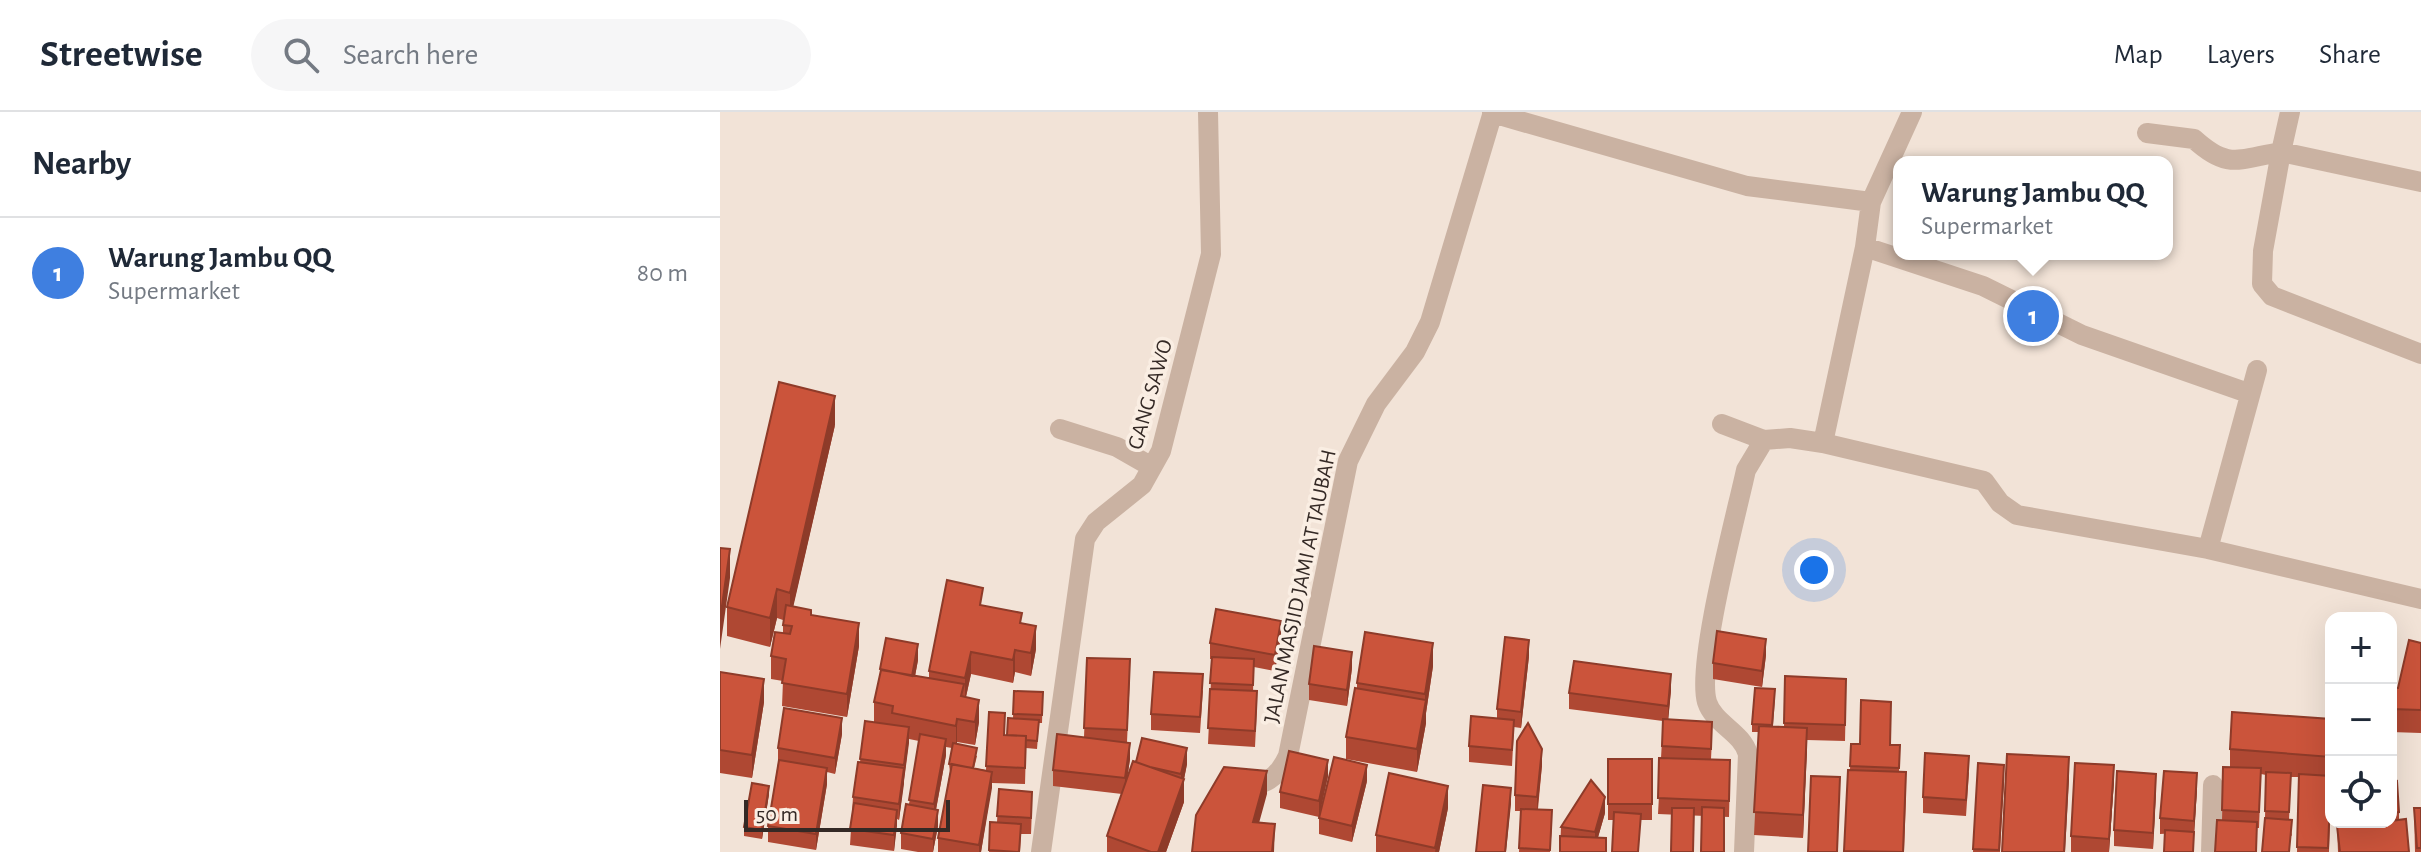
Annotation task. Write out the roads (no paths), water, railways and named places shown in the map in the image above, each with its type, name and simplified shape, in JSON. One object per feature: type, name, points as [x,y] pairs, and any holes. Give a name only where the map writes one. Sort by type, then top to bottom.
[{"type":"street","name":"GANG SAWO","points":[[1041,852],[1085,539],[1096,522],[1142,485],[1161,451],[1211,254],[1208,112]]},
{"type":"street","points":[[1823,443],[1865,247],[1871,202],[1912,112]]},
{"type":"street","points":[[2290,112],[2263,251],[2262,284],[2272,296],[2421,354]]},
{"type":"street","points":[[1493,113],[1747,186],[1871,202]]},
{"type":"street","name":"JALAN MASJID JAMI AT TAUBAH","points":[[1220,788],[1267,782],[1280,772],[1288,756],[1348,461],[1358,434],[1415,352],[1430,322],[1493,113]]},
{"type":"street","points":[[2147,133],[2194,139],[2202,150],[2222,159],[2281,152],[2421,182]]},
{"type":"street","points":[[1865,247],[1893,256]]},
{"type":"street","points":[[1904,260],[1983,286],[2082,335],[2248,393]]},
{"type":"street","points":[[2208,549],[2248,393],[2257,370]]},
{"type":"street","points":[[1722,424],[1764,440],[1790,438],[1823,443],[1984,481],[2000,503],[2017,515],[2208,549],[2421,599]]},
{"type":"street","points":[[1060,429],[1117,447],[1152,467]]},
{"type":"street","points":[[1744,852],[1748,754],[1745,744],[1724,725],[1707,703],[1705,676],[1746,470],[1764,440]]},
{"type":"street","points":[[2211,852],[2213,785]]},
{"type":"place","name":"Warung Jambu QQ","points":[[2033,316]]}]
